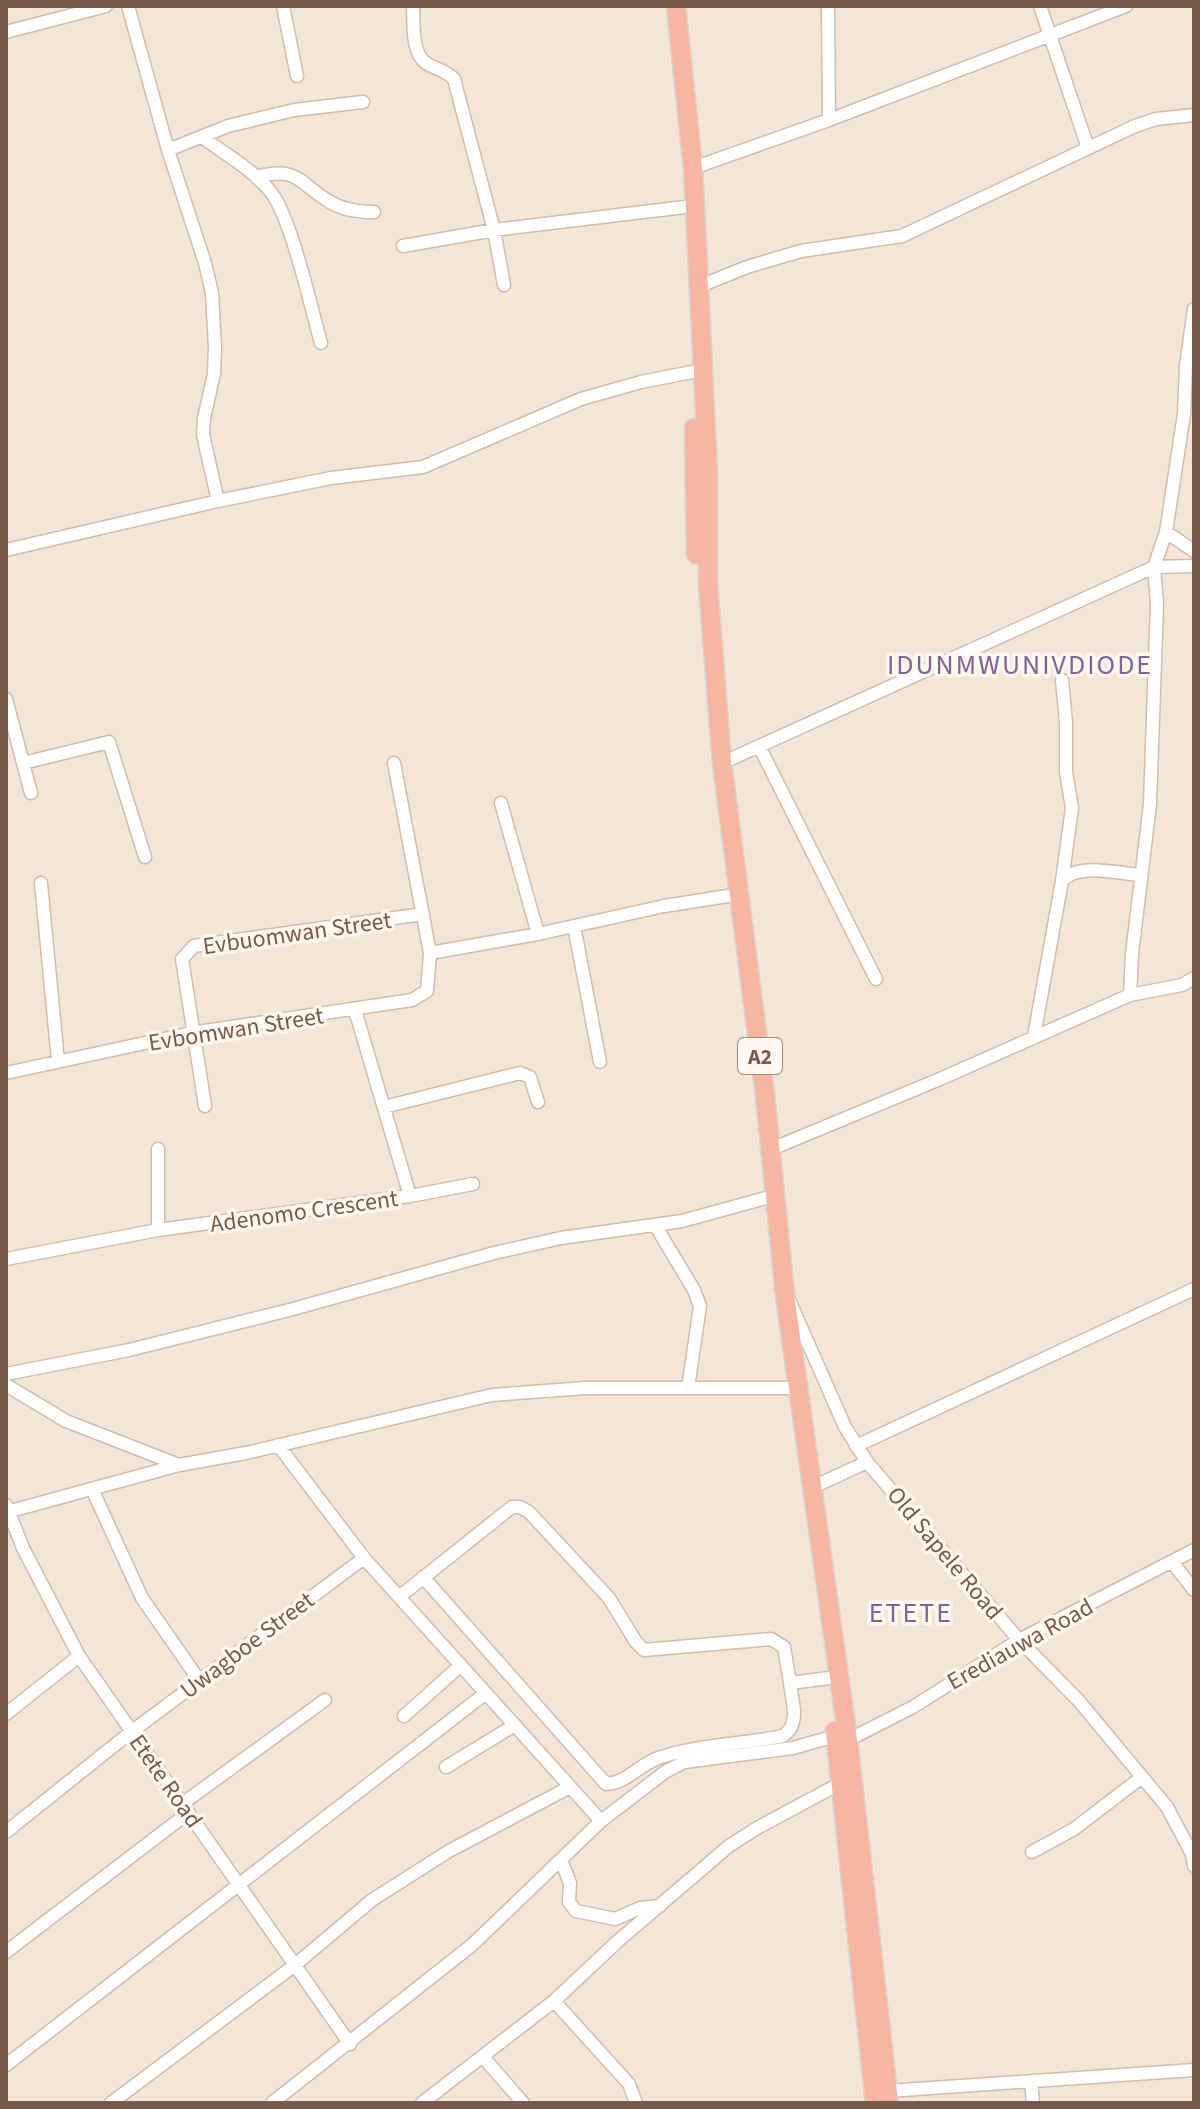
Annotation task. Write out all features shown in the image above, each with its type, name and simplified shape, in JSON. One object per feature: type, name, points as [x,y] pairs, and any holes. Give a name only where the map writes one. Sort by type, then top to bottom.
[{"type":"highway","name":"A2","points":[[667,6],[677,87],[685,207],[700,523],[722,763],[765,1095],[785,1295],[842,1738],[878,2062]]},
{"type":"highway","name":"A2","points":[[676,6],[693,168],[708,473],[700,523],[701,669],[790,1388],[829,1678],[842,1738],[839,1784],[884,2099]]},
{"type":"street","points":[[6,32],[62,11],[106,6]]},
{"type":"street","points":[[128,6],[212,293],[215,347],[203,435],[218,501]]},
{"type":"street","points":[[283,6],[297,76]]},
{"type":"street","points":[[413,6],[420,56],[424,62],[454,79],[494,230],[504,285]]},
{"type":"street","points":[[828,6],[829,120]]},
{"type":"street","points":[[1040,6],[1088,148]]},
{"type":"street","points":[[693,168],[829,120],[1126,6]]},
{"type":"street","points":[[168,150],[228,126],[294,110],[363,102]]},
{"type":"street","points":[[700,286],[747,267],[801,251],[902,236],[1156,119],[1194,115]]},
{"type":"street","points":[[202,137],[256,177],[272,193],[284,217],[321,343]]},
{"type":"street","points":[[256,177],[272,173],[299,177],[331,203],[374,212]]},
{"type":"street","points":[[403,246],[494,230],[685,207]]},
{"type":"street","points":[[1130,995],[1150,804],[1157,604],[1154,567],[1166,532],[1189,413],[1186,366],[1194,316]]},
{"type":"street","points":[[6,550],[331,478],[423,467],[581,399],[692,372]]},
{"type":"street","points":[[1166,532],[1194,551]]},
{"type":"street","points":[[722,763],[1154,567],[1194,566]]},
{"type":"street","points":[[1034,1036],[1072,808],[1066,772],[1062,680]]},
{"type":"street","points":[[6,699],[31,793]]},
{"type":"street","points":[[23,763],[109,742],[145,857]]},
{"type":"street","points":[[759,746],[876,979]]},
{"type":"street","name":"Evbomwan Street","points":[[6,1073],[191,1033],[412,1000],[427,991],[430,953],[394,763]]},
{"type":"street","points":[[501,803],[538,934]]},
{"type":"street","points":[[1062,881],[1068,874],[1079,871],[1141,875]]},
{"type":"street","points":[[41,883],[58,1061]]},
{"type":"street","points":[[430,953],[728,896]]},
{"type":"street","name":"Evbuomwan Street","points":[[205,1106],[191,1033],[182,959],[194,946],[423,914]]},
{"type":"street","points":[[574,926],[600,1062]]},
{"type":"street","points":[[769,1150],[1130,995],[1182,985],[1194,978]]},
{"type":"street","name":"Adenomo Crescent","points":[[6,1259],[158,1230],[410,1196],[355,1010]]},
{"type":"street","points":[[384,1107],[520,1073],[530,1077],[538,1102]]},
{"type":"street","points":[[158,1149],[158,1230]]},
{"type":"street","points":[[410,1196],[473,1184]]},
{"type":"street","points":[[6,1374],[129,1350],[293,1309],[494,1253],[561,1238],[697,1218],[766,1198]]},
{"type":"street","points":[[655,1225],[699,1299],[700,1312],[688,1388]]},
{"type":"street","points":[[856,1446],[1194,1289]]},
{"type":"street","name":"Old Sapele Road","points":[[785,1295],[795,1310],[813,1356],[856,1446],[867,1462],[1019,1640],[1079,1701],[1167,1807],[1183,1834],[1194,1866]]},
{"type":"street","points":[[6,1385],[66,1421],[179,1465]]},
{"type":"street","points":[[7,1508],[179,1465],[492,1395],[585,1388],[790,1388]]},
{"type":"street","points":[[278,1445],[364,1558],[601,1821]]},
{"type":"street","points":[[811,1488],[867,1462]]},
{"type":"street","points":[[92,1489],[142,1598],[199,1680]]},
{"type":"street","points":[[399,1597],[423,1577],[495,1519],[512,1507],[520,1507],[529,1512],[609,1598],[644,1650],[771,1639],[784,1647],[795,1721],[783,1736],[659,1757],[625,1780],[606,1784],[423,1577]]},
{"type":"street","name":"Etete Road","points":[[7,1508],[23,1548],[79,1656],[350,2044]]},
{"type":"street","name":"Erediauwa Road","points":[[272,2103],[472,1945],[601,1821],[665,1772],[684,1762],[793,1748],[842,1738],[913,1707],[1019,1640],[1194,1550]]},
{"type":"street","name":"Uwagboe Street","points":[[6,1832],[131,1732],[364,1558]]},
{"type":"street","points":[[1172,1562],[1194,1590]]},
{"type":"street","points":[[6,1714],[79,1656]]},
{"type":"street","points":[[404,1716],[461,1665]]},
{"type":"street","points":[[790,1683],[829,1678]]},
{"type":"street","points":[[6,2065],[486,1693]]},
{"type":"street","points":[[6,1952],[325,1700]]},
{"type":"street","points":[[446,1767],[515,1725]]},
{"type":"street","points":[[1032,1852],[1074,1829],[1142,1777]]},
{"type":"street","points":[[422,2103],[554,2001],[618,1941],[729,1846],[839,1784]]},
{"type":"street","points":[[111,2103],[295,1965],[372,1900],[449,1851],[570,1787]]},
{"type":"street","points":[[561,1860],[570,1883],[571,1908],[584,1915],[615,1919],[640,1908],[661,1906]]},
{"type":"street","points":[[615,1919],[618,1941]]},
{"type":"street","points":[[554,2001],[629,2084],[636,2103]]},
{"type":"street","points":[[484,2058],[523,2103]]},
{"type":"street","points":[[884,2099],[1031,2081],[1194,2070]]},
{"type":"street","points":[[1031,2081],[1033,2103]]},
{"type":"shaded area","points":[[6,6],[1194,6],[1194,2103],[6,2103]]},
{"type":"district","name":"IDUNMWUNIVDIODE","points":[[1020,664]]},
{"type":"district","name":"ETETE","points":[[911,1612]]}]
